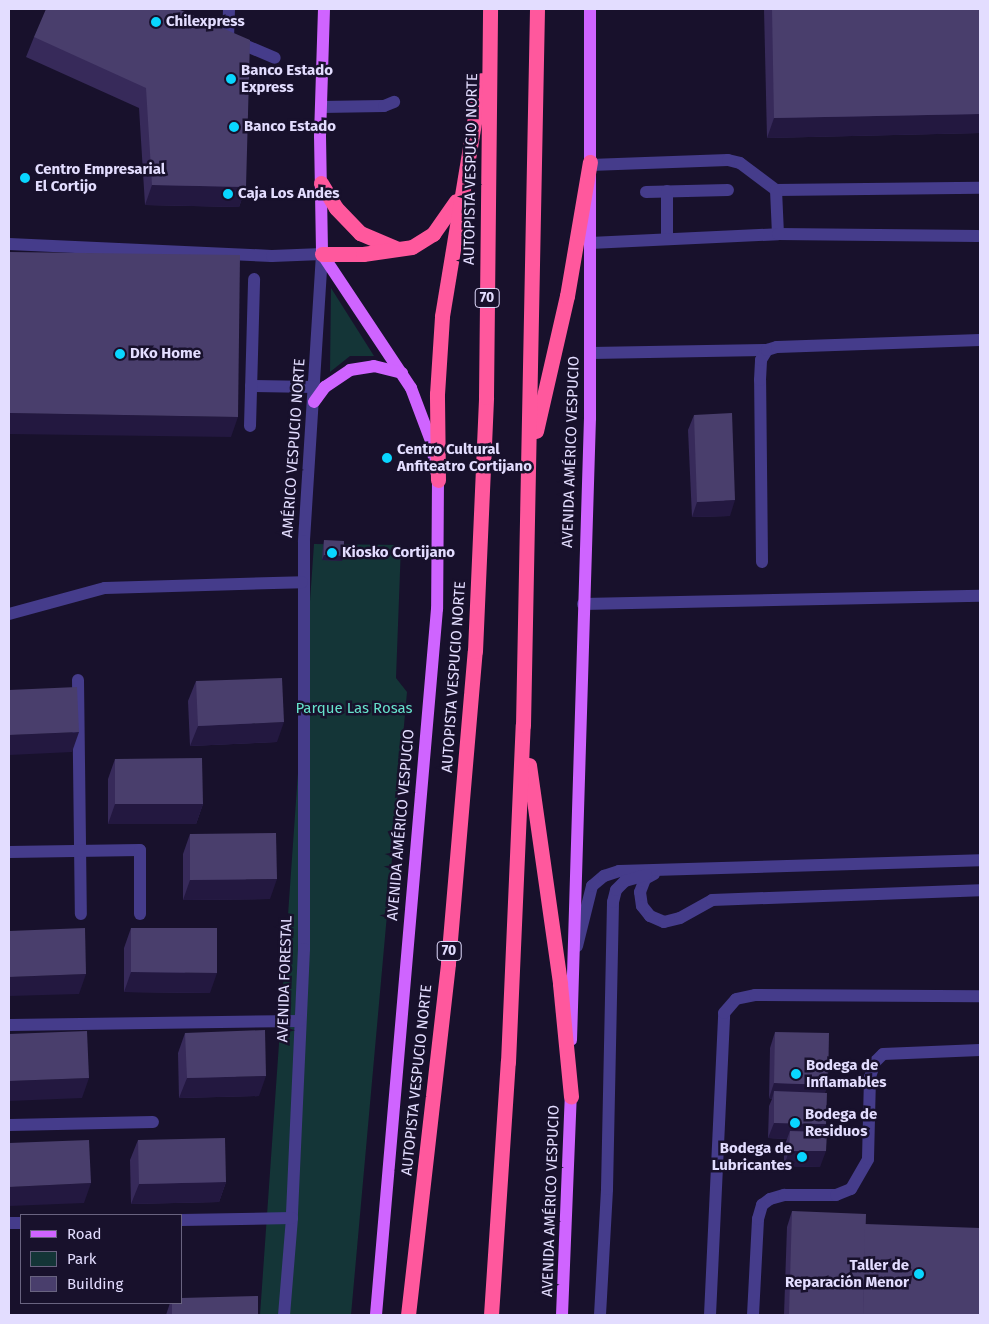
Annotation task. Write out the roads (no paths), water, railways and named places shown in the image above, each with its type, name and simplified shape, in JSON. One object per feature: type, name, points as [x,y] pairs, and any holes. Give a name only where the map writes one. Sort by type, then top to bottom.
[{"type":"highway","points":[[438,480],[437,394],[442,316],[490,9]]},
{"type":"highway","name":"AUTOPISTA VESPUCIO NORTE","points":[[408,1315],[448,963],[474,651],[486,397],[490,9]]},
{"type":"highway","points":[[491,1315],[508,1062],[523,725],[537,9]]},
{"type":"highway","points":[[529,462],[567,296],[590,163]]},
{"type":"highway","points":[[321,183],[336,208],[360,233],[380,244],[402,249]]},
{"type":"highway","points":[[322,254],[363,254],[402,249],[433,234],[462,191]]},
{"type":"highway","points":[[523,725],[560,984],[571,1096]]},
{"type":"main road","points":[[322,254],[321,107],[324,9]]},
{"type":"main road","name":"AVENIDA AMÉRICO VESPUCIO","points":[[562,1315],[571,1096],[572,974],[591,353],[590,9]]},
{"type":"main road","name":"AVENIDA AMÉRICO VESPUCIO","points":[[322,254],[402,373],[429,434],[438,480],[437,609],[376,1315]]},
{"type":"main road","points":[[314,402],[325,387],[350,370],[374,366],[402,373]]},
{"type":"street","points":[[228,38],[229,9]]},
{"type":"street","points":[[212,31],[275,58]]},
{"type":"street","points":[[321,107],[384,106],[394,102]]},
{"type":"street","points":[[590,163],[728,160],[740,164],[776,190],[980,188]]},
{"type":"street","points":[[646,192],[728,190]]},
{"type":"street","points":[[776,190],[778,234]]},
{"type":"street","points":[[667,191],[667,239]]},
{"type":"street","points":[[590,243],[778,234],[978,236]]},
{"type":"street","points":[[9,244],[272,256],[322,254]]},
{"type":"street","name":"AMÉRICO VESPUCIO NORTE","points":[[304,644],[302,582],[322,254]]},
{"type":"street","points":[[250,426],[254,279]]},
{"type":"street","points":[[591,353],[767,350],[777,347],[980,340]]},
{"type":"street","points":[[762,562],[760,380],[762,360],[767,350]]},
{"type":"street","points":[[251,386],[314,387]]},
{"type":"street","points":[[9,614],[105,588],[302,582]]},
{"type":"street","points":[[583,604],[980,596]]},
{"type":"street","name":"AVENIDA FORESTAL","points":[[284,1315],[292,1218],[304,949],[304,644]]},
{"type":"street","points":[[78,680],[82,914]]},
{"type":"street","points":[[9,852],[140,850],[140,914]]},
{"type":"street","points":[[572,974],[592,886],[604,876],[619,871],[980,860]]},
{"type":"street","points":[[662,870],[645,879],[640,892],[642,906],[650,916],[664,922],[680,918],[712,900],[980,890]]},
{"type":"street","points":[[600,1315],[607,1189],[613,902],[616,890],[626,881],[662,870]]},
{"type":"street","points":[[710,1315],[724,1012],[736,999],[755,995],[980,996]]},
{"type":"street","points":[[9,1025],[300,1021]]},
{"type":"street","points":[[753,1315],[758,1219],[762,1206],[770,1199],[784,1195],[836,1194],[851,1189],[868,1159],[870,1077],[875,1062],[883,1054],[980,1050]]},
{"type":"street","points":[[9,1125],[153,1122]]},
{"type":"street","points":[[182,1220],[292,1218]]},
{"type":"place","name":"Chilexpress","points":[[156,22]]},
{"type":"place","name":"Banco Estado Express","points":[[231,79]]},
{"type":"place","name":"Banco Estado","points":[[234,127]]},
{"type":"place","name":"Centro Empresarial El Cortijo","points":[[25,178]]},
{"type":"place","name":"Caja Los Andes","points":[[228,194]]},
{"type":"place","name":"DKo Home","points":[[120,354]]},
{"type":"place","name":"Centro Cultural Anfiteatro Cortijano","points":[[387,458]]},
{"type":"place","name":"Kiosko Cortijano","points":[[332,553]]},
{"type":"place","name":"Bodega de Inflamables","points":[[796,1074]]},
{"type":"place","name":"Bodega de Residuos","points":[[795,1123]]},
{"type":"place","name":"Bodega de Lubricantes","points":[[802,1157]]},
{"type":"place","name":"Taller de Reparación Menor","points":[[919,1274]]},
{"type":"park label","name":"Parque Las Rosas","points":[[354,709]]}]
